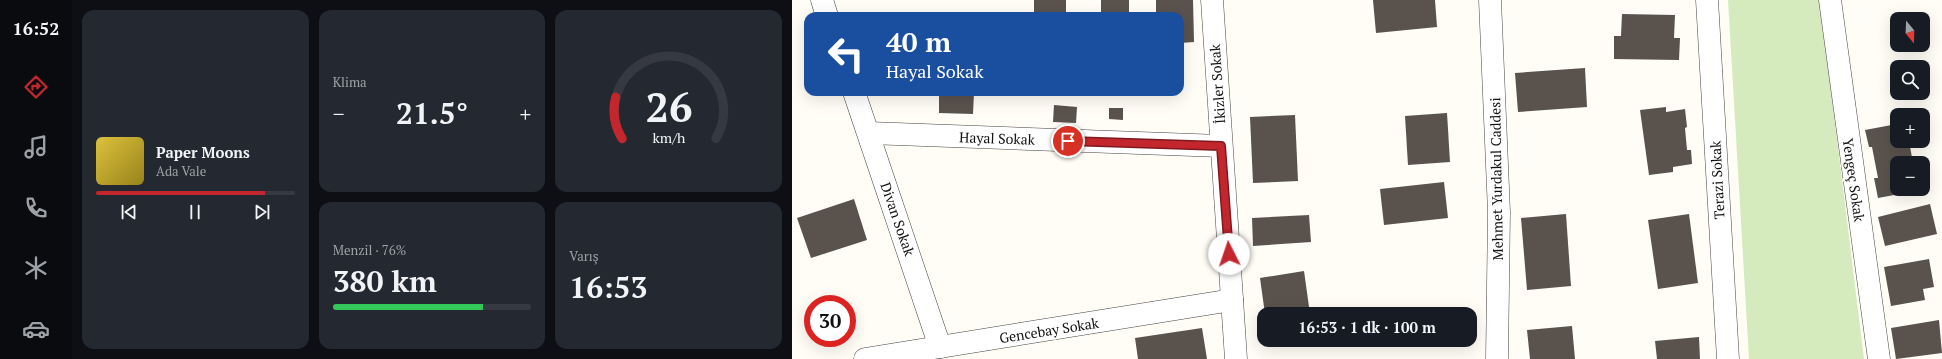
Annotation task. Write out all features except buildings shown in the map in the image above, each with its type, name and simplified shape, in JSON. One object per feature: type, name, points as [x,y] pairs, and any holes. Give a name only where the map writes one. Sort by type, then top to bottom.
[{"type":"street","points":[[822,0],[826,12]]},
{"type":"street","name":"İkizler Sokak","points":[[1212,0],[1236,359]]},
{"type":"street","name":"Mehmet Yurdakul Caddesi","points":[[1490,0],[1499,212],[1497,359]]},
{"type":"street","name":"Terazi Sokak","points":[[1707,0],[1728,359]]},
{"type":"street","name":"Yengeç Sokak","points":[[1830,0],[1879,359]]},
{"type":"street","name":"Divan Sokak","points":[[855,96],[940,347]]},
{"type":"street","name":"Hayal Sokak","points":[[869,133],[1221,146]]},
{"type":"street","name":"Gencebay Sokak","points":[[865,359],[1232,300]]},
{"type":"green space","points":[[1728,0],[1820,0],[1864,359],[1749,359]]},
{"type":"route","points":[[1068,141],[1221,146],[1229,254]]}]
